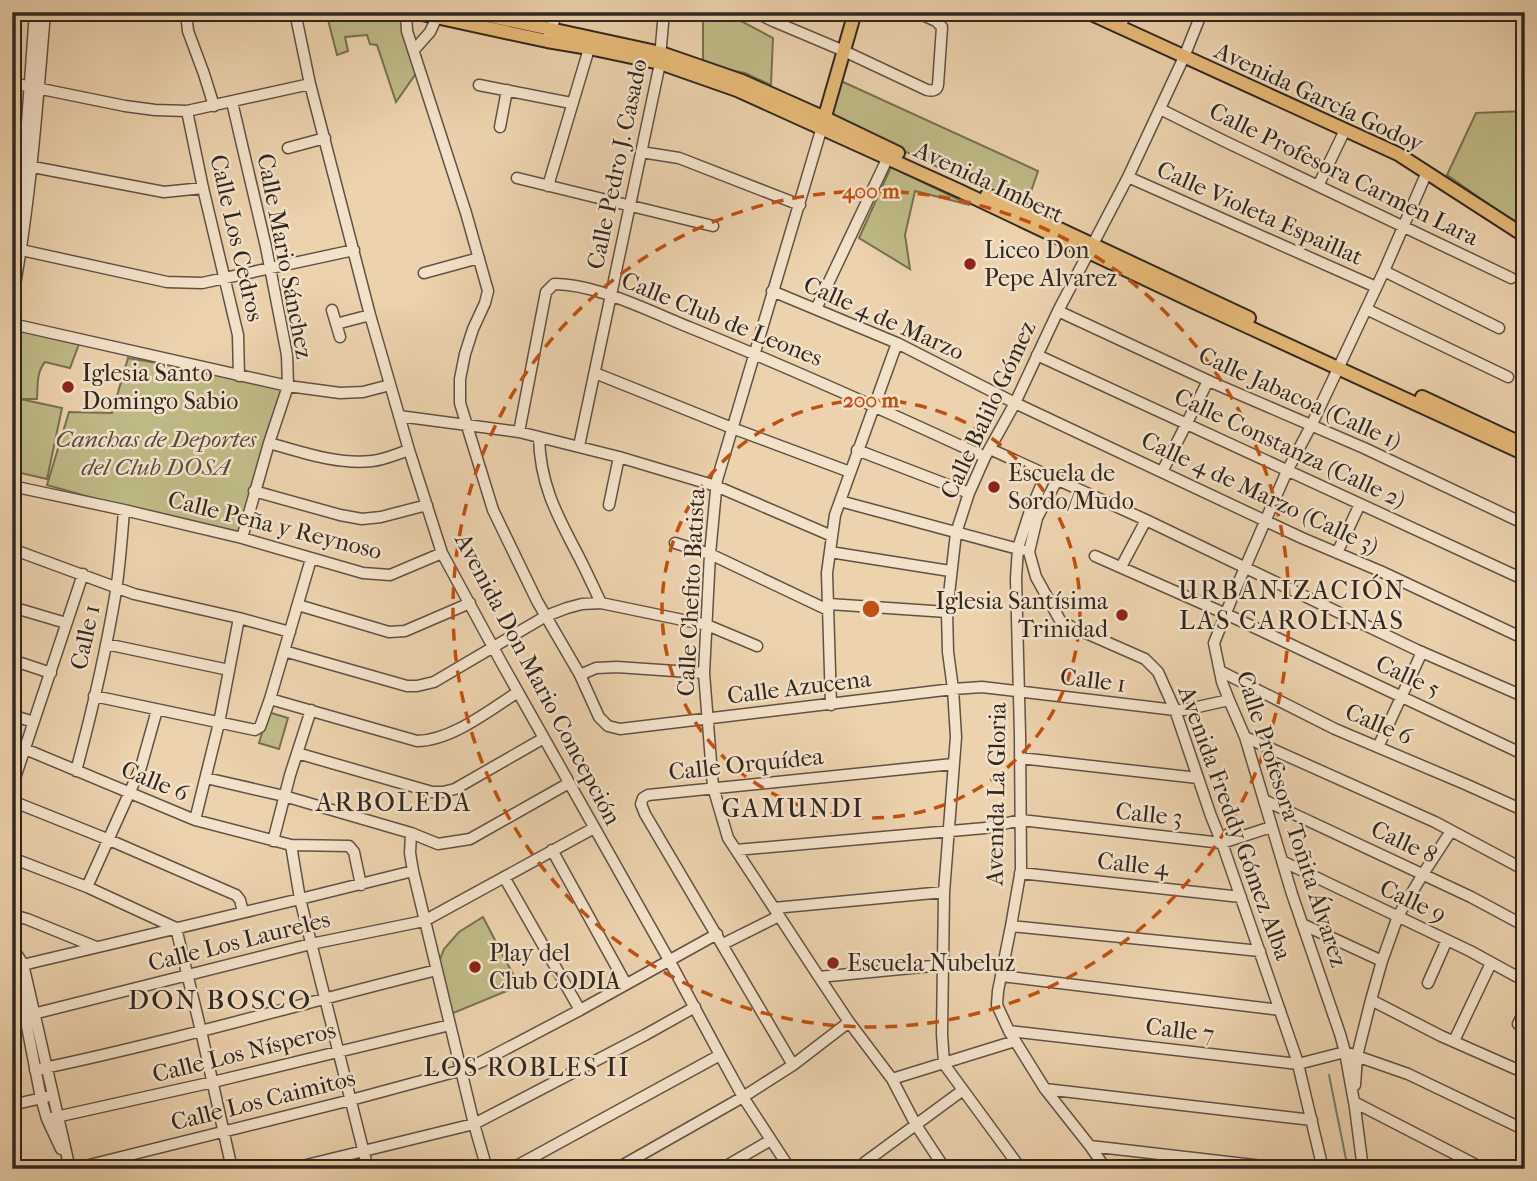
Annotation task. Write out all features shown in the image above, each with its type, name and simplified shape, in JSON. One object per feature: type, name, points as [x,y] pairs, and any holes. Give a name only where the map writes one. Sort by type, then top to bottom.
[{"type":"main road","name":"Avenida Imbert","points":[[414,12],[660,58],[823,122],[1195,298],[1500,438],[1525,446]]},
{"type":"main road","name":"Avenida Imbert","points":[[471,12],[511,16],[548,35]]},
{"type":"main road","name":"Calle Chefito Batista","points":[[823,122],[855,12]]},
{"type":"main road","name":"Avenida García Godoy","points":[[1087,12],[1398,154],[1525,236]]},
{"type":"main road","name":"Avenida Imbert","points":[[1500,438],[1525,454]]},
{"type":"street","points":[[35,12],[35,87]]},
{"type":"street","points":[[12,302],[15,248],[28,166],[45,12]]},
{"type":"street","points":[[186,12],[188,31],[214,106]]},
{"type":"street","name":"Avenida Don Mario Concepción","points":[[295,12],[310,83],[370,315],[442,553],[743,1097],[790,1169]]},
{"type":"street","points":[[406,12],[407,31],[466,213],[488,291],[469,342],[460,379],[460,404],[493,510],[545,616],[580,675],[596,668],[617,667],[704,673]]},
{"type":"street","points":[[548,35],[556,12]]},
{"type":"street","name":"Calle Pedro J. Casado","points":[[579,446],[660,58],[664,12]]},
{"type":"street","points":[[762,12],[773,21],[928,90],[935,90],[938,85],[942,27],[936,20],[916,12]]},
{"type":"street","points":[[1120,27],[1126,12]]},
{"type":"street","name":"Calle Balilo Gómez","points":[[944,1064],[944,892],[956,737],[947,612],[956,533],[969,493],[1058,311],[1128,177],[1202,12]]},
{"type":"street","points":[[414,50],[430,32],[436,17]]},
{"type":"street","points":[[548,186],[590,43]]},
{"type":"street","points":[[12,83],[125,106],[187,111],[310,83]]},
{"type":"street","points":[[479,85],[571,103]]},
{"type":"street","points":[[499,127],[507,90]]},
{"type":"street","name":"Calle Mario Sánchez","points":[[232,102],[270,268],[287,355],[288,386],[254,491],[242,538]]},
{"type":"street","name":"Calle Profesora Carmen Lara","points":[[1160,108],[1511,278]]},
{"type":"street","name":"Calle Los Cedros","points":[[187,111],[238,335],[239,376]]},
{"type":"street","name":"Calle Chefito Batista","points":[[823,122],[716,486],[704,673],[713,787],[725,830],[736,850],[819,978],[892,1079],[916,1125],[946,1169]]},
{"type":"street","points":[[1318,186],[1345,130]]},
{"type":"street","points":[[288,148],[325,138]]},
{"type":"street","points":[[641,152],[679,158],[800,205]]},
{"type":"street","points":[[816,309],[890,154]]},
{"type":"street","points":[[12,163],[164,192],[203,188]]},
{"type":"street","name":"Calle Profesora Toñita Álvarez","points":[[1354,1102],[1345,1052],[1326,989],[1270,827],[1245,737],[1228,700],[1214,643],[1287,471],[1384,271],[1427,172]]},
{"type":"street","name":"Calle Violeta Espaillat","points":[[1128,177],[1376,288]]},
{"type":"street","points":[[517,178],[713,226]]},
{"type":"street","points":[[15,248],[167,282],[202,283],[354,250]]},
{"type":"street","points":[[424,273],[479,258]]},
{"type":"street","points":[[1384,271],[1499,328]]},
{"type":"street","name":"Calle Club de Leones","points":[[519,432],[546,292],[554,284],[563,284],[611,295],[988,453],[1046,474],[1422,652],[1525,697]]},
{"type":"street","name":"Calle 4 de Marzo","points":[[772,291],[897,343],[1015,403]]},
{"type":"street","points":[[1366,309],[1508,377]]},
{"type":"street","points":[[332,310],[340,337]]},
{"type":"street","name":"Calle Jabacoa (Calle 1)","points":[[1058,311],[1208,381],[1364,448],[1525,524]]},
{"type":"street","points":[[336,324],[370,315]]},
{"type":"street","points":[[12,324],[288,386],[340,393],[363,393],[390,385]]},
{"type":"street","points":[[831,705],[827,573],[835,515],[897,343]]},
{"type":"street","name":"Calle Constanza (Calle 2)","points":[[1037,355],[1525,580]]},
{"type":"street","points":[[594,373],[850,472]]},
{"type":"street","points":[[1162,472],[1208,381]]},
{"type":"street","name":"Calle 4 de Marzo (Calle 3)","points":[[1015,403],[1525,639]]},
{"type":"street","points":[[399,416],[519,432],[619,457],[716,486],[832,536]]},
{"type":"street","points":[[539,437],[539,458],[545,486],[601,603]]},
{"type":"street","points":[[269,443],[334,460],[355,462],[375,461],[409,450]]},
{"type":"street","points":[[857,450],[969,493]]},
{"type":"street","points":[[609,505],[619,457]]},
{"type":"street","name":"Avenida La Gloria","points":[[1046,474],[1017,548],[1020,873],[997,1005],[1009,1031],[1045,1089],[1105,1169]]},
{"type":"street","points":[[840,500],[1030,552],[1037,518],[1057,480]]},
{"type":"street","name":"Calle Peña y Reynoso","points":[[12,486],[242,538],[363,573],[390,575],[442,553]]},
{"type":"street","points":[[254,491],[362,519],[427,505]]},
{"type":"street","points":[[1337,553],[1360,504]]},
{"type":"street","name":"Calle 1","points":[[76,771],[117,588],[124,510]]},
{"type":"street","points":[[1121,567],[1146,520]]},
{"type":"street","points":[[675,543],[710,554],[828,607],[947,612]]},
{"type":"street","points":[[12,549],[134,594],[290,632]]},
{"type":"street","points":[[830,552],[950,571]]},
{"type":"street","name":"Avenida Freddy Gómez Alba","points":[[1030,552],[1036,577],[1060,622],[1145,659],[1153,664],[1158,672],[1175,710],[1280,1010],[1298,1065],[1323,1169]]},
{"type":"street","name":"Calle 5","points":[[1095,556],[1226,614],[1525,755]]},
{"type":"street","points":[[94,696],[256,730],[260,727],[270,699],[311,559]]},
{"type":"street","points":[[12,787],[15,769],[51,673],[83,574]]},
{"type":"street","points":[[298,606],[397,632],[470,603]]},
{"type":"street","points":[[284,651],[417,687],[434,682],[545,616],[582,604],[601,603],[707,625],[757,646]]},
{"type":"street","points":[[12,607],[66,623]]},
{"type":"street","points":[[195,820],[219,723],[239,618]]},
{"type":"street","points":[[106,644],[229,670]]},
{"type":"street","points":[[1378,747],[1422,652]]},
{"type":"street","points":[[12,660],[51,673]]},
{"type":"street","name":"Calle 6","points":[[1220,671],[1335,729],[1525,811]]},
{"type":"street","name":"Calle Azucena","points":[[580,675],[599,717],[608,726],[620,729],[953,689]]},
{"type":"street","name":"Calle 1","points":[[953,689],[982,687],[1175,710],[1228,700]]},
{"type":"street","points":[[270,699],[416,741],[427,741],[463,726],[518,692]]},
{"type":"street","points":[[87,887],[141,767],[157,710]]},
{"type":"street","points":[[273,841],[311,710]]},
{"type":"street","points":[[12,715],[33,722]]},
{"type":"street","points":[[1245,737],[1451,831],[1525,870]]},
{"type":"street","points":[[297,753],[396,783],[443,792],[455,789],[544,738]]},
{"type":"street","name":"Calle 6","points":[[24,749],[195,820],[291,845],[349,846],[354,852],[361,885]]},
{"type":"street","points":[[1020,758],[1198,778]]},
{"type":"street","name":"Calle Orquídea","points":[[793,1065],[645,814],[641,804],[643,798],[648,795],[713,787],[953,764]]},
{"type":"street","points":[[206,778],[284,796],[411,833],[438,844],[470,839],[569,783]]},
{"type":"street","points":[[12,800],[236,895],[243,912]]},
{"type":"street","name":"Calle 8","points":[[1264,800],[1423,874],[1525,926]]},
{"type":"street","name":"Calle 3","points":[[736,850],[985,828],[1021,820],[1222,843],[1270,827]]},
{"type":"street","points":[[424,921],[594,828]]},
{"type":"street","points":[[1364,1168],[1354,1102],[1357,1056],[1371,1000],[1398,916],[1451,831]]},
{"type":"street","points":[[411,833],[410,853],[424,921],[487,1169]]},
{"type":"street","points":[[291,845],[300,899],[368,1169]]},
{"type":"street","points":[[552,850],[626,984]]},
{"type":"street","points":[[12,858],[87,887],[176,928]]},
{"type":"street","name":"Calle 9","points":[[1282,861],[1447,940],[1525,981]]},
{"type":"street","points":[[16,965],[413,871]]},
{"type":"street","name":"Calle 4","points":[[1020,873],[1241,897]]},
{"type":"street","points":[[503,877],[580,1010]]},
{"type":"street","points":[[723,944],[777,912],[944,892]]},
{"type":"street","points":[[12,920],[20,917],[96,947]]},
{"type":"street","name":"Calle Los Laureles","points":[[30,1015],[311,944],[424,921]]},
{"type":"street","points":[[1302,924],[1382,961]]},
{"type":"street","points":[[1011,926],[1260,951]]},
{"type":"street","points":[[176,928],[232,1169]]},
{"type":"street","points":[[462,1070],[580,1010],[717,934]]},
{"type":"street","points":[[1428,983],[1447,940]]},
{"type":"street","points":[[12,947],[47,1068],[53,1094],[52,1118]]},
{"type":"street","points":[[1454,1041],[1492,963]]},
{"type":"street","points":[[819,978],[943,965]]},
{"type":"street","points":[[35,1070],[201,1031],[437,970]]},
{"type":"street","points":[[1002,976],[1280,1010]]},
{"type":"street","points":[[1371,1000],[1525,1073]]},
{"type":"street","points":[[289,1169],[324,1165],[363,1151],[474,1124],[695,1007]]},
{"type":"street","points":[[1518,1024],[1525,1009]]},
{"type":"street","points":[[30,1015],[35,1070],[41,1098],[52,1118],[71,1169]]},
{"type":"street","points":[[616,1169],[743,1097],[793,1065],[849,1022]]},
{"type":"street","name":"Calle Los Nísperos","points":[[52,1118],[450,1024]]},
{"type":"street","name":"Calle 7","points":[[1009,1031],[1298,1065],[1345,1052]]},
{"type":"street","points":[[892,1079],[1016,1041]]},
{"type":"street","points":[[1345,1052],[1408,1073],[1525,1130]]},
{"type":"street","points":[[511,1169],[720,1055]]},
{"type":"street","points":[[944,1064],[1021,1169]]},
{"type":"street","name":"Calle Los Caimitos","points":[[71,1169],[462,1070]]},
{"type":"street","points":[[1045,1089],[1312,1120]]},
{"type":"street","points":[[863,1169],[864,1163],[963,1090]]},
{"type":"street","points":[[12,1105],[53,1094]]},
{"type":"street","points":[[1354,1102],[1484,1169]]},
{"type":"street","points":[[721,1169],[772,1140]]},
{"type":"street","points":[[1090,1146],[1289,1169]]},
{"type":"street","points":[[1519,1169],[1525,1152]]},
{"type":"green space","points":[[326,12],[378,12],[401,17],[417,72],[396,102],[377,45],[370,44],[367,35],[345,37],[348,51],[337,55]]},
{"type":"green space","points":[[703,12],[741,12],[739,20],[773,38],[771,85],[745,73],[703,65]]},
{"type":"green space","points":[[841,81],[1038,171],[1025,209],[831,116]]},
{"type":"green space","points":[[1525,111],[1525,209],[1520,226],[1447,175],[1476,113]]},
{"type":"green space","points":[[891,167],[970,205],[915,191],[905,235],[910,269],[859,238]]},
{"type":"green space","points":[[12,328],[79,344],[70,368],[45,362],[39,375],[37,399],[20,399],[62,408],[47,479],[12,471],[12,413],[15,399],[12,398]]},
{"type":"green space","name":"Canchas de Deportes del Club DOSA","points":[[128,358],[284,385],[242,534],[196,527],[47,485],[69,412],[112,413]]},
{"type":"green space","points":[[268,712],[288,718],[279,749],[259,743]]},
{"type":"green space","name":"Play del Club CODIA","points":[[483,917],[516,980],[514,988],[451,1014],[439,962],[444,949],[459,932]]},
{"type":"waterway","points":[[1329,1075],[1348,1169]]},
{"type":"place","name":"Liceo Don Pepe Alvarez","points":[[970,264]]},
{"type":"place","name":"Iglesia Santo Domingo Sabio","points":[[68,387]]},
{"type":"place","name":"Escuela de Sordo/Mudo","points":[[994,487]]},
{"type":"place","name":"Iglesia Santísima Trinidad","points":[[1122,615]]},
{"type":"place","name":"Escuela Nubeluz","points":[[833,963]]},
{"type":"place","name":"Play del Club CODIA","points":[[475,967]]},
{"type":"district","name":"URBANIZACIÓN LAS CAROLINAS","points":[[1292,605]]},
{"type":"district","name":"ARBOLEDA","points":[[394,802]]},
{"type":"district","name":"GAMUNDI","points":[[793,808]]},
{"type":"district","name":"DON BOSCO","points":[[220,999]]},
{"type":"district","name":"LOS ROBLES II","points":[[527,1067]]}]
